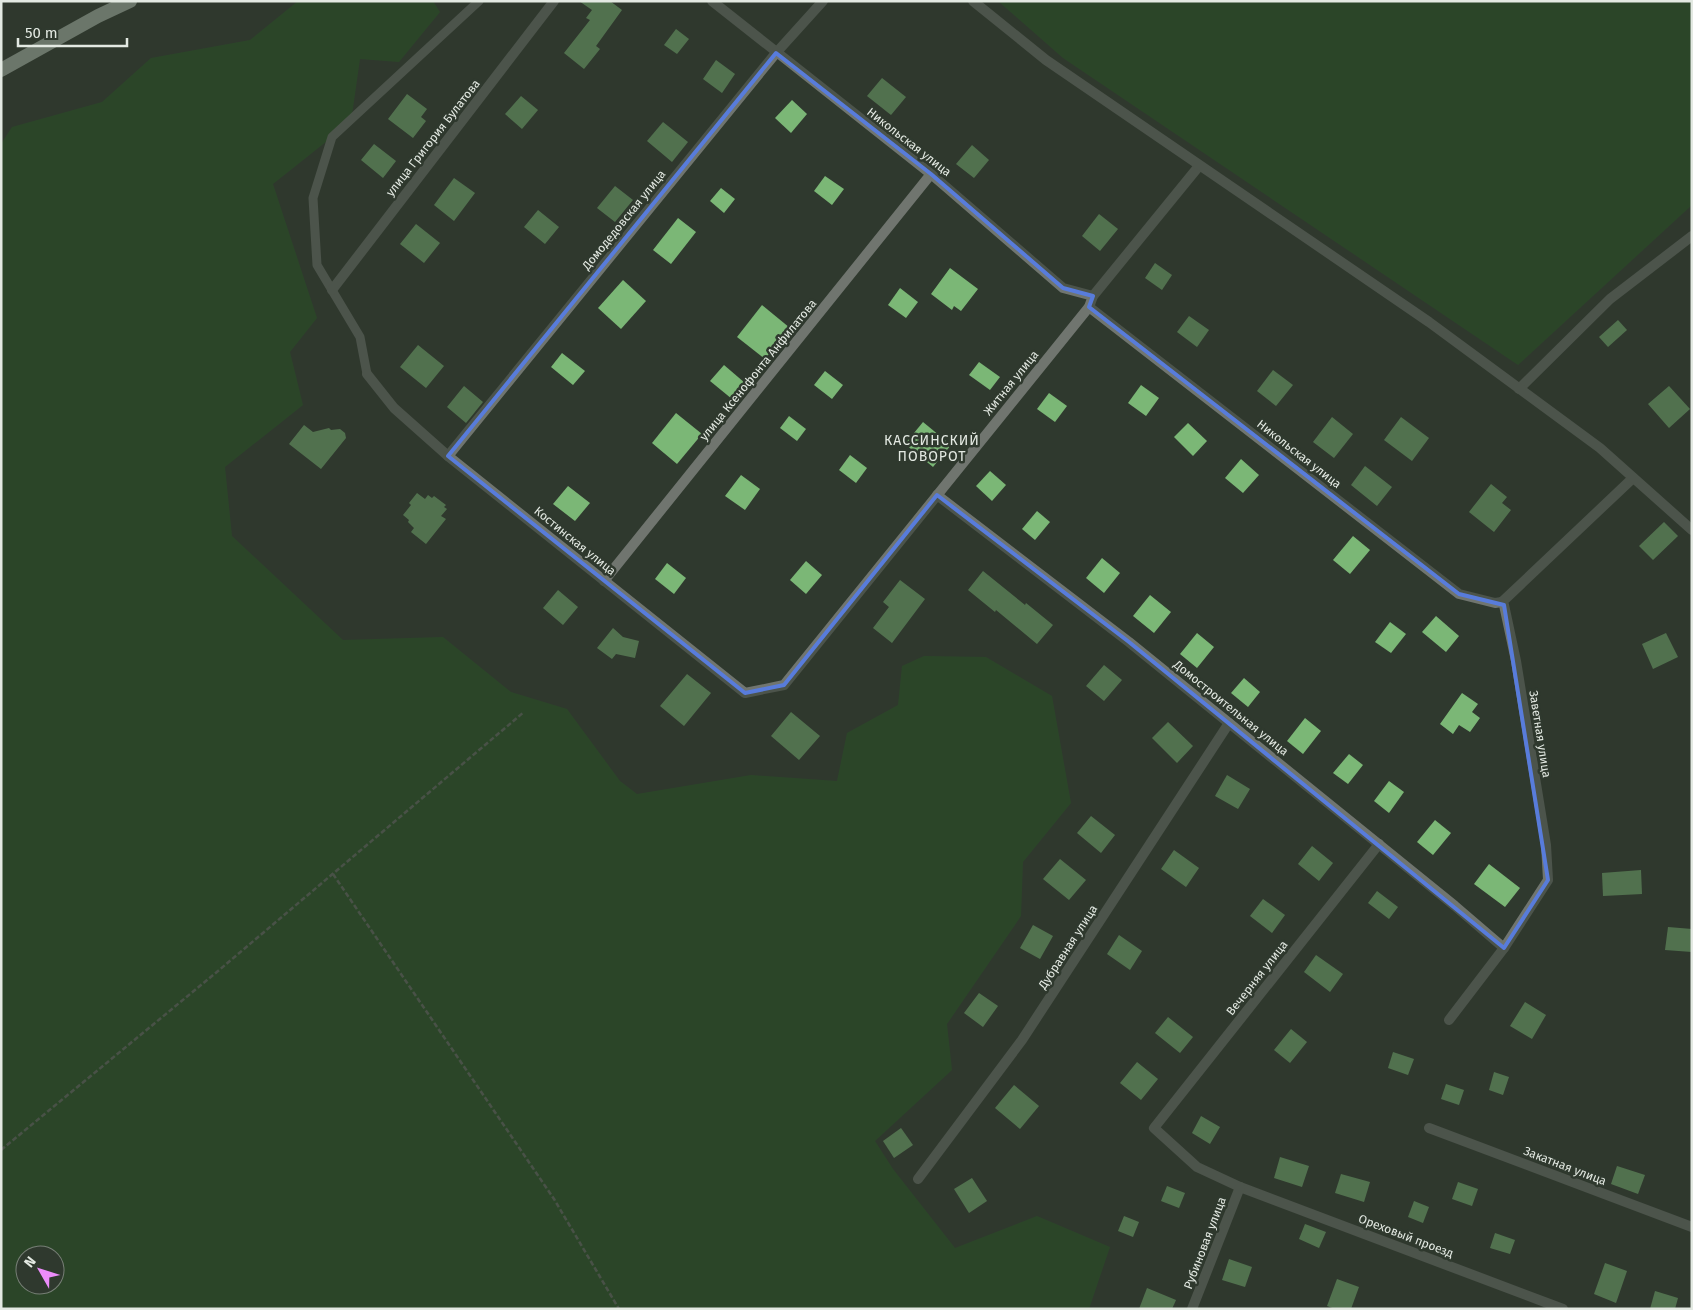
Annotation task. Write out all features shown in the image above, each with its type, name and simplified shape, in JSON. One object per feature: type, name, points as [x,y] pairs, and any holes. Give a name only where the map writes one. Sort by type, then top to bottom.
[{"type":"highway","points":[[1,70],[98,16],[130,1]]},
{"type":"street","name":"улица Григория Булатова","points":[[332,290],[554,1]]},
{"type":"street","name":"Никольская улица","points":[[712,1],[931,174],[1063,288],[1093,296]]},
{"type":"street","name":"Домодедовская улица","points":[[448,456],[776,53],[823,1]]},
{"type":"street","points":[[973,1],[1046,60],[1429,322],[1600,448],[1692,530]]},
{"type":"street","name":"Житная улица","points":[[784,685],[1089,307],[1093,296],[1199,166]]},
{"type":"street","name":"улица Ксенофонта Анфилатова","points":[[604,581],[931,174]]},
{"type":"street","points":[[1519,389],[1610,299],[1692,236]]},
{"type":"street","name":"Никольская улица","points":[[1089,307],[1459,594],[1495,603],[1502,602]]},
{"type":"street","name":"Костинская улица","points":[[367,374],[394,408],[448,456],[745,693],[784,685]]},
{"type":"street","points":[[1502,602],[1633,478]]},
{"type":"street","name":"Домостроительная улица","points":[[937,495],[1129,642],[1379,844],[1504,948]]},
{"type":"street","name":"Заветная улица","points":[[1449,1020],[1504,948],[1548,880],[1546,844],[1516,660],[1502,602]]},
{"type":"street","name":"Дубравная улица","points":[[918,1179],[1022,1040],[1229,723]]},
{"type":"street","name":"Вечерняя улица","points":[[1154,1128],[1379,844]]},
{"type":"street","name":"Ореховый проезд","points":[[1154,1128],[1197,1168],[1240,1187],[1563,1309]]},
{"type":"street","name":"Закатная улица","points":[[1429,1128],[1692,1227]]},
{"type":"street","name":"Рубиновая улица","points":[[1192,1309],[1240,1187]]},
{"type":"lane","points":[[367,374],[360,337],[317,265],[313,198],[332,136],[479,1]]},
{"type":"path","points":[[1,1150],[218,971],[524,712]]},
{"type":"path","points":[[333,874],[554,1199],[619,1309]]},
{"type":"highlighted area","points":[[776,53],[931,174],[1063,288],[1093,296],[1089,307],[1459,594],[1504,605],[1548,880],[1504,948],[1129,642],[937,495],[784,685],[745,693],[448,456]]},
{"type":"green space","points":[[298,1],[433,1],[440,12],[399,62],[360,59],[351,122],[273,184],[317,318],[290,352],[303,405],[225,467],[232,536],[343,640],[443,637],[511,692],[567,709],[620,781],[637,794],[751,775],[837,781],[847,733],[898,705],[902,666],[924,656],[986,657],[1052,696],[1071,803],[1023,862],[1021,916],[947,1024],[952,1070],[875,1141],[893,1169],[955,1248],[1037,1216],[1110,1247],[1089,1309],[1,1309],[1,144],[12,127],[102,102],[151,58],[250,40]]},
{"type":"green space","points":[[998,1],[1692,1],[1692,205],[1518,365],[1063,58]]},
{"type":"building","points":[[579,1],[610,1],[622,10],[596,46],[600,49],[584,69],[564,53],[590,20],[586,18],[592,10]]},
{"type":"building","points":[[676,29],[689,39],[677,54],[664,45]]},
{"type":"building","points":[[716,60],[735,74],[722,93],[703,79]]},
{"type":"building","points":[[882,78],[906,97],[891,115],[867,96]]},
{"type":"building","points":[[407,94],[427,109],[421,117],[426,121],[413,138],[388,119]]},
{"type":"building","points":[[521,96],[538,110],[522,129],[505,114]]},
{"type":"building","points":[[792,100],[807,114],[791,133],[775,118]]},
{"type":"building","points":[[663,122],[688,142],[672,162],[647,141]]},
{"type":"building","points":[[374,144],[396,161],[383,178],[361,160]]},
{"type":"building","points":[[972,145],[989,160],[974,178],[956,164]]},
{"type":"building","points":[[825,176],[844,189],[832,205],[814,191]]},
{"type":"building","points":[[454,178],[475,193],[454,221],[434,205]]},
{"type":"building","points":[[615,186],[633,200],[615,222],[597,208]]},
{"type":"building","points":[[721,188],[735,199],[724,213],[710,201]]},
{"type":"building","points":[[538,210],[559,227],[545,244],[524,227]]},
{"type":"building","points":[[1099,214],[1118,229],[1100,251],[1082,236]]},
{"type":"building","points":[[678,218],[696,232],[671,264],[653,250]]},
{"type":"building","points":[[416,224],[440,243],[424,263],[400,244]]},
{"type":"building","points":[[1155,263],[1172,275],[1162,290],[1145,278]]},
{"type":"building","points":[[950,268],[978,289],[961,311],[954,306],[952,310],[931,294]]},
{"type":"building","points":[[623,280],[646,301],[621,329],[598,308]]},
{"type":"building","points":[[900,288],[918,302],[906,318],[888,305]]},
{"type":"building","points":[[762,305],[790,328],[765,359],[737,337]]},
{"type":"building","points":[[1189,316],[1209,330],[1197,347],[1177,332]]},
{"type":"building","points":[[1618,320],[1627,330],[1608,347],[1599,337]]},
{"type":"building","points":[[418,345],[444,366],[426,388],[400,367]]},
{"type":"building","points":[[562,353],[585,371],[573,385],[551,367]]},
{"type":"building","points":[[979,362],[1000,377],[990,390],[969,375]]},
{"type":"building","points":[[724,365],[745,383],[732,399],[710,381]]},
{"type":"building","points":[[1273,370],[1293,385],[1276,406],[1257,391]]},
{"type":"building","points":[[825,371],[843,385],[832,399],[814,385]]},
{"type":"building","points":[[1141,385],[1159,398],[1146,416],[1128,403]]},
{"type":"building","points":[[464,386],[483,402],[466,423],[447,407]]},
{"type":"building","points":[[1669,386],[1690,409],[1669,428],[1648,404]]},
{"type":"building","points":[[1049,393],[1067,406],[1055,422],[1037,409]]},
{"type":"building","points":[[676,413],[702,434],[677,464],[652,443]]},
{"type":"building","points":[[789,416],[806,429],[797,441],[780,428]]},
{"type":"building","points":[[1332,417],[1353,434],[1334,458],[1313,442]]},
{"type":"building","points":[[1401,417],[1429,438],[1412,461],[1384,440]]},
{"type":"building","points":[[923,422],[951,445],[933,467],[905,444]]},
{"type":"building","points":[[1188,423],[1207,441],[1193,456],[1174,437]]},
{"type":"building","points":[[304,425],[313,432],[329,428],[331,430],[340,429],[345,433],[346,438],[321,469],[289,444]]},
{"type":"building","points":[[850,455],[867,468],[856,483],[839,470]]},
{"type":"building","points":[[1241,459],[1259,475],[1243,493],[1225,478]]},
{"type":"building","points":[[1365,466],[1392,487],[1377,506],[1351,485]]},
{"type":"building","points":[[990,471],[1006,485],[992,501],[976,486]]},
{"type":"building","points":[[741,475],[760,489],[745,510],[725,496]]},
{"type":"building","points":[[1491,484],[1507,497],[1502,503],[1511,510],[1494,532],[1469,512]]},
{"type":"building","points":[[568,486],[590,503],[575,521],[553,504]]},
{"type":"building","points":[[417,493],[425,499],[428,495],[432,498],[434,496],[446,505],[444,507],[447,509],[441,516],[446,519],[426,544],[411,532],[414,528],[403,515]]},
{"type":"building","points":[[1037,511],[1050,522],[1035,540],[1022,529]]},
{"type":"building","points":[[1664,522],[1678,536],[1653,560],[1639,546]]},
{"type":"building","points":[[1353,536],[1370,550],[1350,574],[1333,560]]},
{"type":"building","points":[[1102,558],[1120,573],[1104,593],[1086,578]]},
{"type":"building","points":[[806,561],[822,575],[806,594],[790,580]]},
{"type":"building","points":[[667,563],[686,578],[674,594],[655,579]]},
{"type":"building","points":[[983,571],[1053,625],[1037,644],[996,610],[995,612],[968,590]]},
{"type":"building","points":[[900,580],[925,599],[892,643],[873,628],[889,607],[883,602]]},
{"type":"building","points":[[558,590],[578,607],[563,625],[543,608]]},
{"type":"building","points":[[1150,595],[1171,612],[1154,633],[1133,616]]},
{"type":"building","points":[[1436,616],[1459,636],[1446,652],[1422,632]]},
{"type":"building","points":[[1390,622],[1406,634],[1391,653],[1375,642]]},
{"type":"building","points":[[613,628],[623,637],[639,641],[635,658],[616,654],[612,659],[597,648]]},
{"type":"building","points":[[1197,633],[1214,647],[1197,668],[1180,654]]},
{"type":"building","points":[[1666,633],[1678,657],[1653,669],[1642,644]]},
{"type":"building","points":[[1104,665],[1122,680],[1104,701],[1086,686]]},
{"type":"building","points":[[687,674],[711,693],[684,726],[660,706]]},
{"type":"building","points":[[1244,678],[1260,692],[1248,707],[1231,693]]},
{"type":"building","points":[[1462,693],[1478,704],[1472,712],[1480,718],[1470,732],[1459,725],[1453,734],[1440,724]]},
{"type":"building","points":[[791,712],[820,736],[799,760],[771,736]]},
{"type":"building","points":[[1305,718],[1321,731],[1303,754],[1287,741]]},
{"type":"building","points":[[1168,722],[1193,746],[1177,763],[1152,738]]},
{"type":"building","points":[[1349,754],[1363,765],[1348,784],[1333,773]]},
{"type":"building","points":[[1227,775],[1250,789],[1238,809],[1215,796]]},
{"type":"building","points":[[1389,781],[1404,792],[1389,813],[1374,801]]},
{"type":"building","points":[[1091,816],[1115,835],[1101,853],[1077,833]]},
{"type":"building","points":[[1435,820],[1451,833],[1433,855],[1417,842]]},
{"type":"building","points":[[1312,846],[1333,863],[1319,881],[1298,864]]},
{"type":"building","points":[[1174,850],[1199,868],[1186,887],[1161,869]]},
{"type":"building","points":[[1060,859],[1086,880],[1069,900],[1043,879]]},
{"type":"building","points":[[1489,864],[1520,888],[1505,907],[1474,884]]},
{"type":"building","points":[[1641,870],[1642,894],[1603,896],[1602,873]]},
{"type":"building","points":[[1377,891],[1398,907],[1389,919],[1368,903]]},
{"type":"building","points":[[1263,899],[1285,915],[1272,933],[1250,916]]},
{"type":"building","points":[[1033,925],[1053,936],[1040,959],[1020,948]]},
{"type":"building","points":[[1668,927],[1692,929],[1692,952],[1665,950]]},
{"type":"building","points":[[1119,935],[1142,951],[1130,970],[1107,954]]},
{"type":"building","points":[[1316,955],[1343,974],[1330,992],[1304,972]]},
{"type":"building","points":[[979,993],[998,1006],[983,1027],[964,1013]]},
{"type":"building","points":[[1525,1002],[1546,1015],[1532,1039],[1510,1026]]},
{"type":"building","points":[[1168,1017],[1193,1037],[1180,1053],[1155,1033]]},
{"type":"building","points":[[1291,1029],[1307,1042],[1290,1063],[1274,1050]]},
{"type":"building","points":[[1393,1052],[1414,1059],[1408,1075],[1388,1068]]},
{"type":"building","points":[[1137,1062],[1158,1079],[1141,1100],[1120,1083]]},
{"type":"building","points":[[1494,1072],[1509,1077],[1503,1095],[1489,1090]]},
{"type":"building","points":[[1446,1084],[1464,1090],[1459,1105],[1441,1099]]},
{"type":"building","points":[[1014,1085],[1039,1106],[1020,1129],[995,1108]]},
{"type":"building","points":[[1201,1116],[1220,1127],[1210,1144],[1192,1133]]},
{"type":"building","points":[[901,1128],[913,1145],[894,1158],[883,1141]]},
{"type":"building","points":[[1280,1157],[1309,1166],[1302,1187],[1274,1178]]},
{"type":"building","points":[[1617,1166],[1645,1175],[1638,1194],[1611,1184]]},
{"type":"building","points":[[1341,1174],[1370,1182],[1364,1202],[1335,1193]]},
{"type":"building","points":[[972,1178],[987,1201],[969,1213],[954,1189]]},
{"type":"building","points":[[1458,1182],[1478,1189],[1472,1206],[1452,1199]]},
{"type":"building","points":[[1167,1186],[1185,1193],[1179,1208],[1161,1201]]},
{"type":"building","points":[[1414,1201],[1429,1207],[1423,1223],[1408,1217]]},
{"type":"building","points":[[1124,1216],[1139,1222],[1133,1237],[1118,1231]]},
{"type":"building","points":[[1305,1224],[1326,1232],[1319,1248],[1299,1239]]},
{"type":"building","points":[[1495,1233],[1515,1240],[1510,1254],[1490,1248]]},
{"type":"building","points":[[1229,1259],[1252,1267],[1245,1287],[1222,1280]]},
{"type":"building","points":[[1605,1263],[1627,1271],[1616,1303],[1594,1294]]},
{"type":"building","points":[[1337,1279],[1359,1287],[1351,1309],[1335,1309],[1327,1306]]},
{"type":"building","points":[[1147,1288],[1176,1300],[1172,1309],[1139,1309]]},
{"type":"building","points":[[1655,1291],[1678,1298],[1675,1309],[1650,1309]]},
{"type":"district","name":"КАССИНСКИЙ ПОВОРОТ","points":[[932,448]]}]
